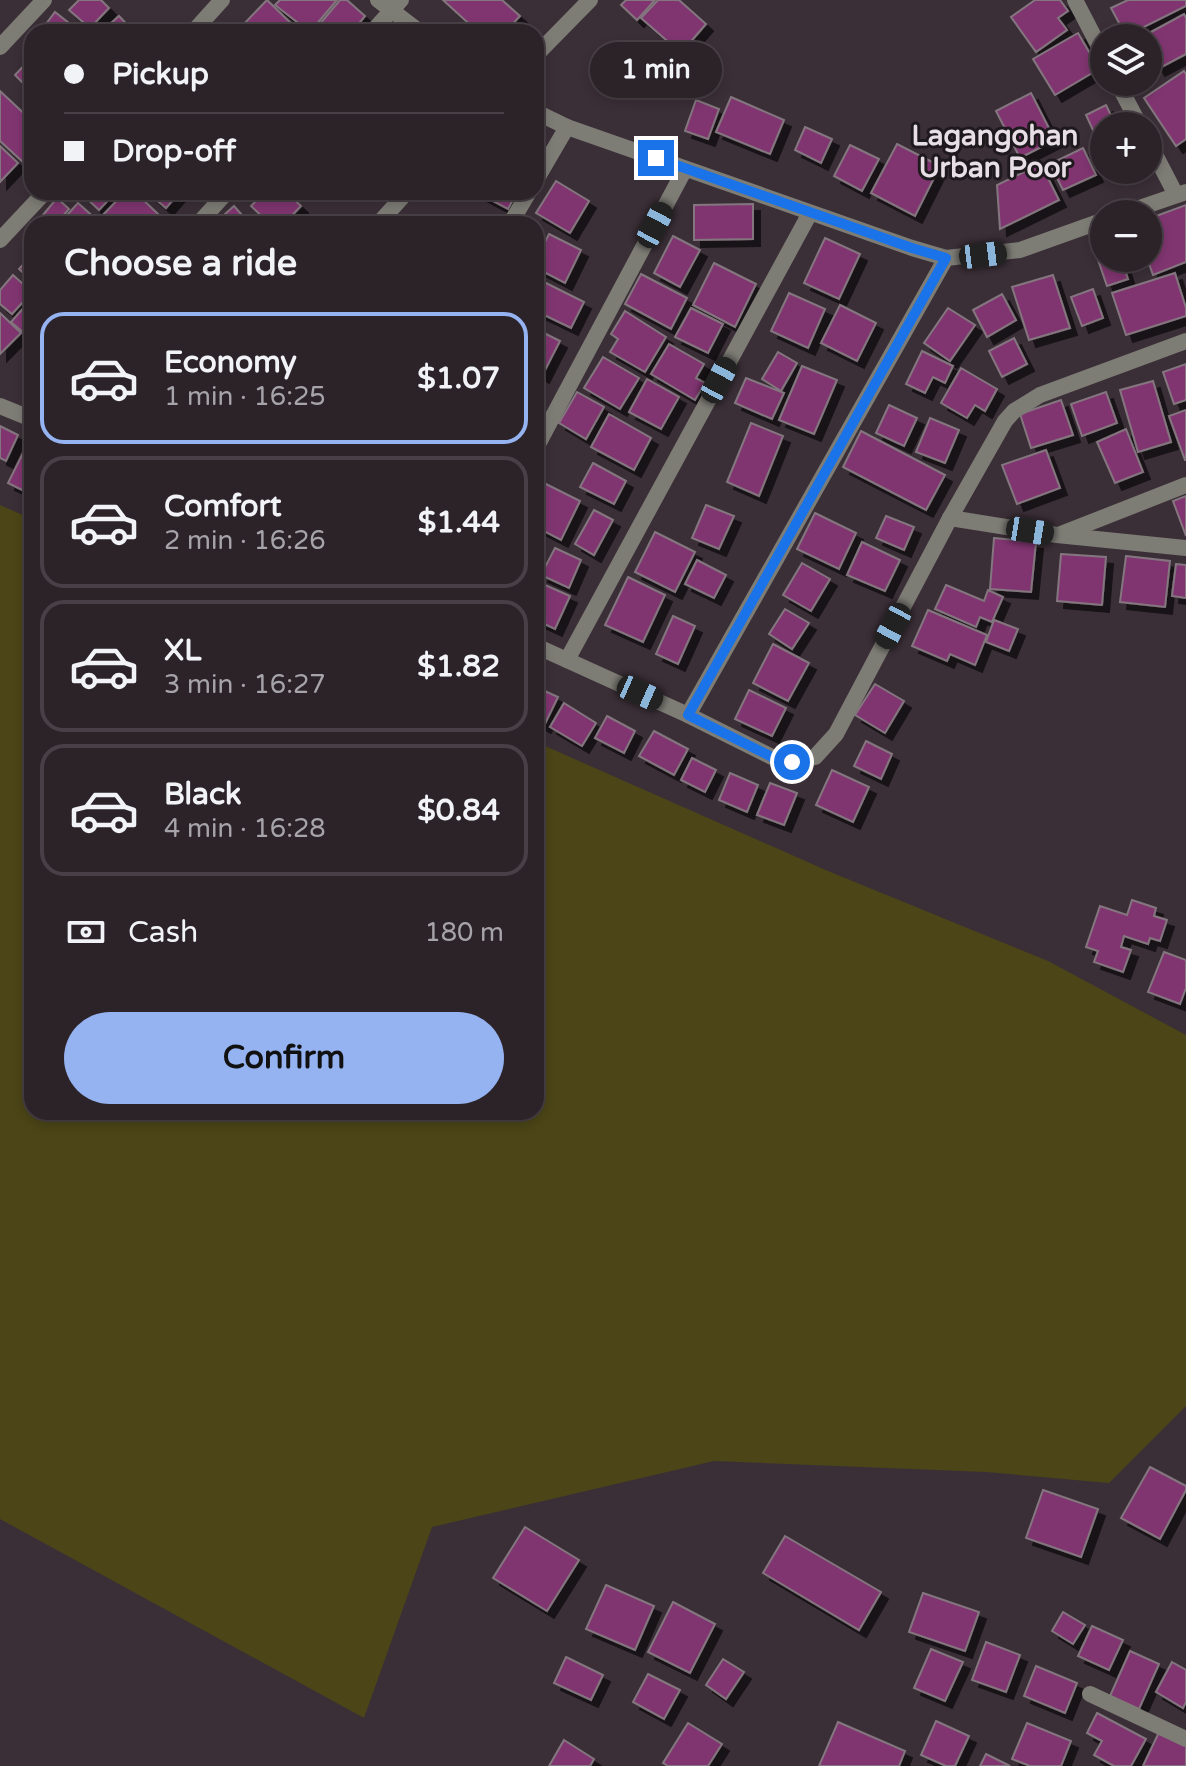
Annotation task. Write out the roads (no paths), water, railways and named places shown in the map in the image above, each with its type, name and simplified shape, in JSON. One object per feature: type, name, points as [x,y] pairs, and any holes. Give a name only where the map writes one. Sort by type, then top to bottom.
[{"type":"street","points":[[0,47],[44,0]]},
{"type":"street","points":[[200,24],[222,0]]},
{"type":"street","points":[[544,47],[590,0]]},
{"type":"street","points":[[1075,0],[1090,29]]},
{"type":"street","points":[[377,24],[390,4],[411,24]]},
{"type":"street","points":[[544,116],[685,169],[946,258],[1020,250],[1090,225]]},
{"type":"street","points":[[544,166],[567,127]]},
{"type":"street","points":[[1161,200],[1181,193],[1162,163]]},
{"type":"street","points":[[544,433],[685,169]]},
{"type":"street","points":[[0,240],[38,200]]},
{"type":"street","points":[[205,216],[220,200]]},
{"type":"street","points":[[385,216],[400,200]]},
{"type":"street","points":[[567,660],[810,213]]},
{"type":"street","points":[[688,715],[946,258]]},
{"type":"street","points":[[544,650],[772,757],[792,762],[815,757],[836,734],[1005,421],[1014,411],[1040,395],[1186,341]]},
{"type":"street","points":[[0,406],[24,413]]},
{"type":"street","points":[[1057,535],[1186,485]]},
{"type":"street","points":[[950,518],[1057,535],[1186,548]]},
{"type":"street","points":[[1090,1694],[1186,1739]]},
{"type":"district","name":"Lagangohan Urban Poor","points":[[995,152]]}]
